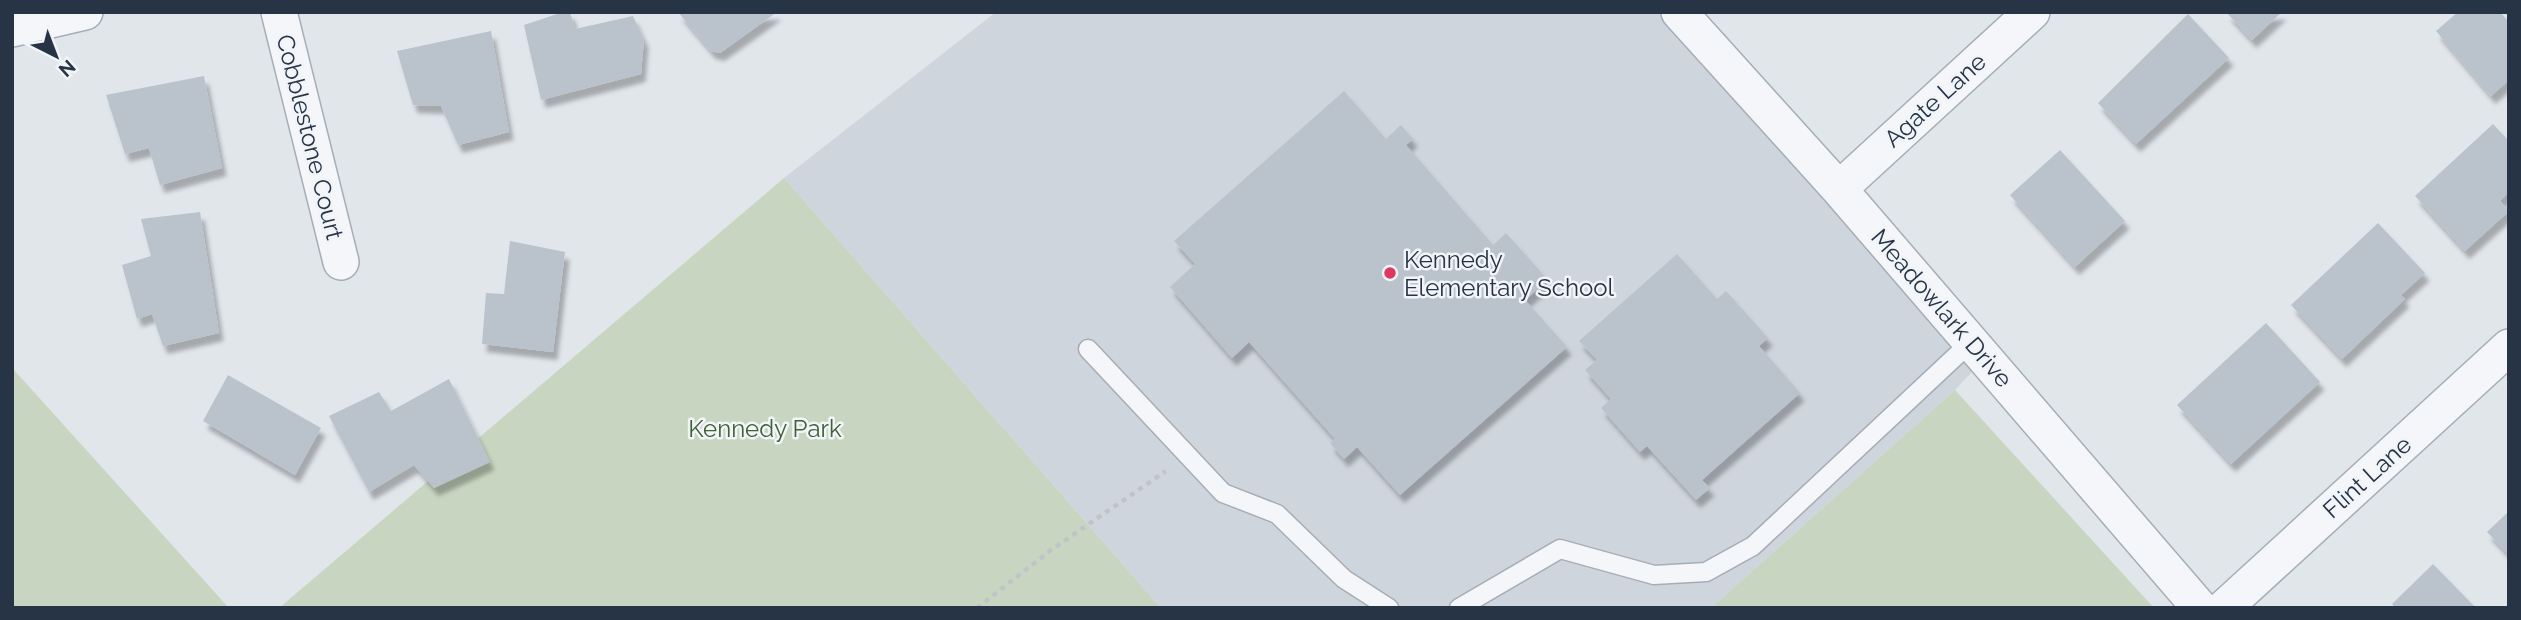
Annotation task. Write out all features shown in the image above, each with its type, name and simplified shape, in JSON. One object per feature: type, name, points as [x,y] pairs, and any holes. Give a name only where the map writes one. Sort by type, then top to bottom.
[{"type":"street","points":[[12,29],[85,12]]},
{"type":"street","name":"Cobblestone Court","points":[[279,12],[341,262]]},
{"type":"street","name":"Meadowlark Drive","points":[[1679,12],[1839,189],[2200,608]]},
{"type":"street","name":"Agate Lane","points":[[1839,189],[2032,12]]},
{"type":"street","name":"Flint Lane","points":[[2224,608],[2509,347]]},
{"type":"lane","points":[[1460,608],[1560,549],[1654,575],[1706,572],[1753,546],[1971,342]]},
{"type":"lane","points":[[1088,349],[1223,493],[1277,514],[1344,579],[1389,608]]},
{"type":"path","points":[[977,608],[1051,550],[1188,456]]},
{"type":"shaded area","name":"Kennedy Elementary School","points":[[996,12],[1684,12],[1985,358],[1955,390],[1711,608],[1161,608],[784,178]]},
{"type":"green space","name":"Kennedy Park","points":[[784,178],[1161,608],[279,608]]},
{"type":"green space","points":[[14,370],[229,608],[12,608]]},
{"type":"green space","points":[[1955,390],[2154,608],[1711,608]]},
{"type":"building","points":[[570,12],[575,29],[633,16],[644,40],[641,74],[541,100],[524,25]]},
{"type":"building","points":[[678,12],[777,12],[720,53],[711,51]]},
{"type":"building","points":[[2226,12],[2282,12],[2252,40]]},
{"type":"building","points":[[2458,12],[2500,12],[2509,22],[2509,80],[2491,96],[2436,31]]},
{"type":"building","points":[[2188,14],[2229,58],[2136,144],[2098,103]]},
{"type":"building","points":[[491,31],[509,132],[458,145],[441,106],[413,105],[397,51]]},
{"type":"building","points":[[204,76],[222,168],[160,185],[149,148],[125,154],[106,95]]},
{"type":"building","points":[[1344,91],[1386,139],[1401,125],[1413,139],[1406,145],[1493,245],[1506,233],[1548,280],[1525,300],[1567,347],[1400,495],[1357,447],[1344,459],[1330,443],[1335,439],[1249,342],[1232,358],[1170,287],[1195,264],[1174,241]]},
{"type":"building","points":[[2493,124],[2509,141],[2509,192],[2500,201],[2509,211],[2465,251],[2415,196]]},
{"type":"building","points":[[2060,150],[2125,221],[2075,267],[2010,195]]},
{"type":"building","points":[[200,212],[219,333],[163,346],[152,314],[137,319],[122,265],[151,256],[141,219]]},
{"type":"building","points":[[2378,223],[2425,273],[2401,295],[2405,299],[2342,359],[2291,305]]},
{"type":"building","points":[[510,241],[565,252],[553,352],[482,344],[486,293],[504,294]]},
{"type":"building","points":[[1677,254],[1717,299],[1726,291],[1768,338],[1759,346],[1800,393],[1702,480],[1710,488],[1696,500],[1647,446],[1640,452],[1601,408],[1611,399],[1585,370],[1597,360],[1579,341]]},
{"type":"building","points":[[2266,323],[2320,382],[2231,464],[2177,405]]},
{"type":"building","points":[[228,375],[321,428],[295,475],[203,421]]},
{"type":"building","points":[[449,379],[490,462],[434,488],[414,465],[369,492],[329,416],[379,392],[391,411]]},
{"type":"building","points":[[2509,511],[2509,555],[2487,532]]},
{"type":"building","points":[[2433,564],[2476,608],[2395,608],[2392,604]]},
{"type":"place","name":"Kennedy Elementary School","points":[[1390,273]]}]
